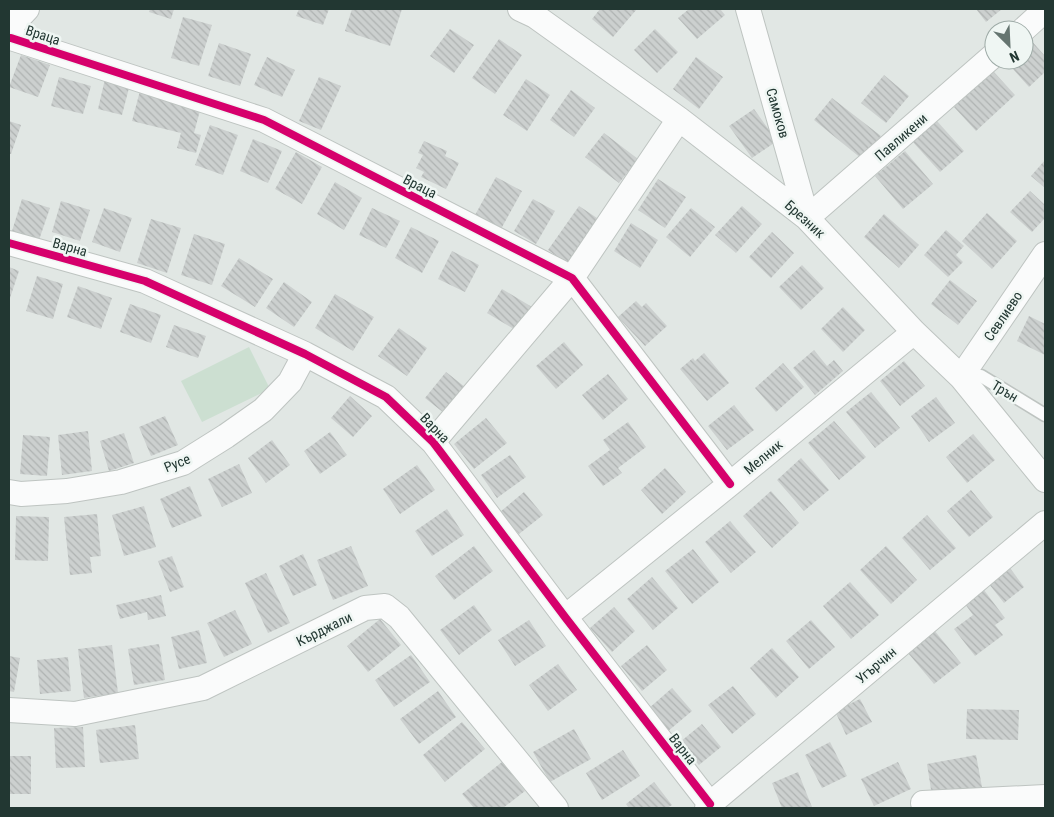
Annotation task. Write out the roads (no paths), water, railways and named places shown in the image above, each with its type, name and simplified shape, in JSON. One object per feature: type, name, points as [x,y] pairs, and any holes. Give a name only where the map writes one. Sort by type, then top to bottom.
[{"type":"street","points":[[9,28],[27,9]]},
{"type":"street","name":"Самоков","points":[[748,9],[808,218]]},
{"type":"street","points":[[1034,20],[1045,10]]},
{"type":"street","name":"Брезник","points":[[530,11],[680,119],[808,218],[914,332],[962,377],[1045,480]]},
{"type":"street","name":"Враца","points":[[9,38],[264,120],[572,278],[730,484]]},
{"type":"street","name":"Павликени","points":[[808,218],[984,64]]},
{"type":"street","points":[[434,442],[572,278],[680,119]]},
{"type":"street","name":"Варна","points":[[9,243],[145,281],[305,354],[386,397],[434,442],[565,618],[709,806]]},
{"type":"street","name":"Севлиево","points":[[962,377],[1045,254]]},
{"type":"street","name":"Мелник","points":[[565,618],[914,332]]},
{"type":"street","name":"Русе","points":[[9,492],[21,494],[67,491],[121,482],[183,463],[263,410],[290,382],[305,354]]},
{"type":"street","name":"Угърчин","points":[[709,806],[1045,524]]},
{"type":"street","name":"Кърджали","points":[[9,710],[75,714],[203,688],[364,608],[385,606],[399,617],[556,808]]},
{"type":"street","points":[[923,803],[1045,797]]},
{"type":"lane","name":"Трън","points":[[962,377],[981,376],[1045,415]]}]
